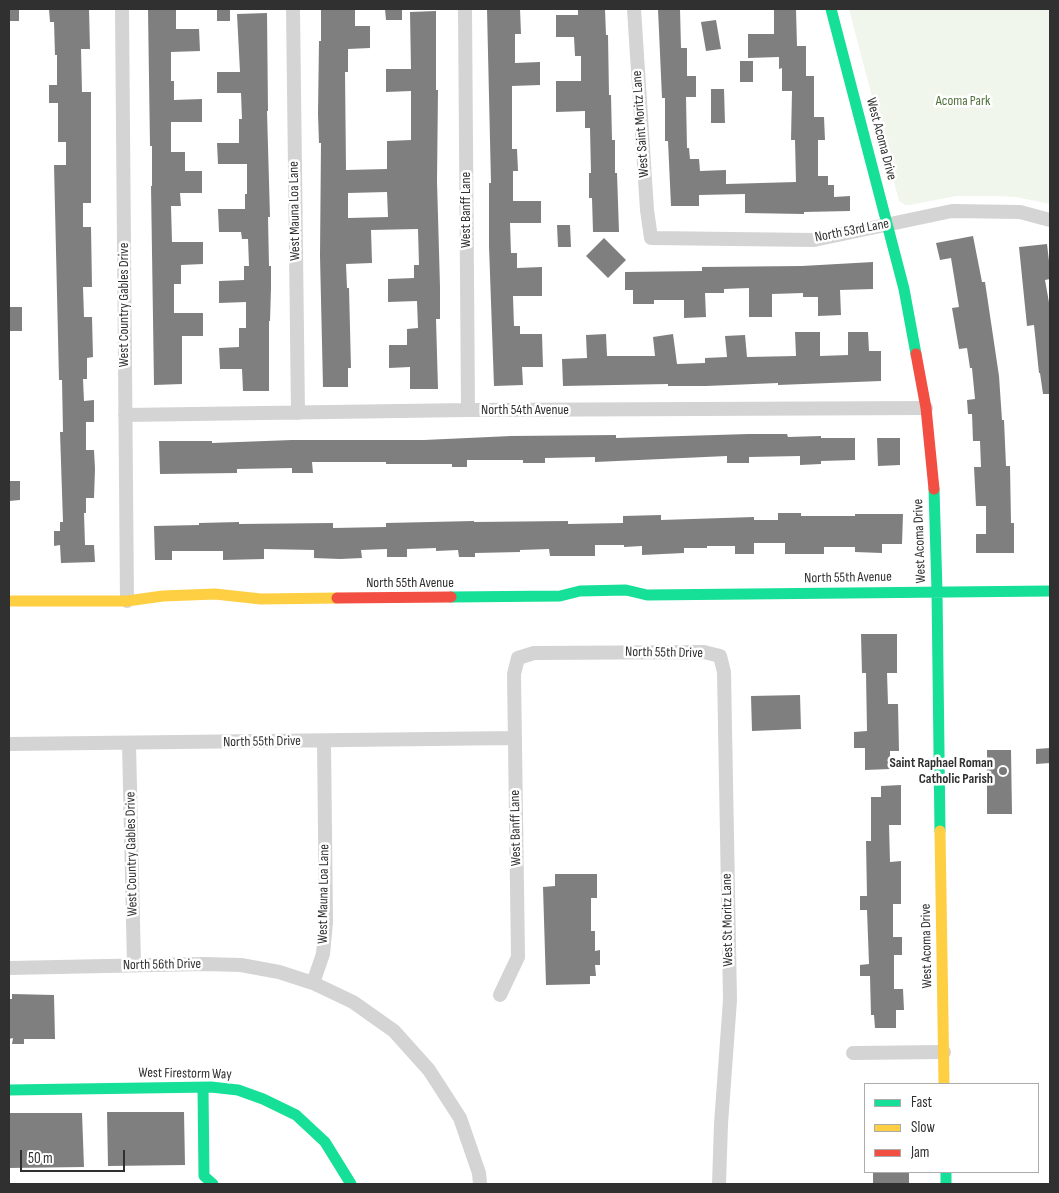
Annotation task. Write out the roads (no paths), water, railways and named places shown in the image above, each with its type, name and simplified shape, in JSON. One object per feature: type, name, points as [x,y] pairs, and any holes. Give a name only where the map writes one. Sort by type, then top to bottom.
[{"type":"street","name":"West Country Gables Drive","points":[[122,9],[127,601]]},
{"type":"street","name":"West Mauna Loa Lane","points":[[293,9],[298,413]]},
{"type":"street","name":"West Banff Lane","points":[[465,9],[468,410]]},
{"type":"street","name":"West Saint Moritz Lane","points":[[634,9],[646,210],[651,238]]},
{"type":"street","name":"West Acoma Drive","points":[[831,9],[904,289],[926,408],[934,493],[937,591],[944,1083]]},
{"type":"street","name":"North 53rd Lane","points":[[651,238],[814,240],[952,210],[1020,212],[1050,220]]},
{"type":"street","name":"North 54th Avenue","points":[[125,415],[468,410],[926,408]]},
{"type":"street","name":"North 55th Avenue","points":[[9,601],[127,601],[163,596],[215,594],[261,599],[560,596],[580,591],[626,590],[647,595],[1050,591]]},
{"type":"street","name":"North 55th Avenue","points":[[626,602],[647,595]]},
{"type":"street","name":"North 55th Avenue","points":[[560,596],[582,602],[612,602]]},
{"type":"street","name":"North 55th Avenue","points":[[217,607],[261,599]]},
{"type":"street","name":"North 55th Avenue","points":[[127,601],[164,608]]},
{"type":"street","name":"North 55th Drive","points":[[518,658],[544,652],[704,652],[720,656]]},
{"type":"street","name":"West St Moritz Lane","points":[[719,1184],[721,1124],[730,1000],[724,672],[720,656]]},
{"type":"street","name":"West Banff Lane","points":[[500,995],[518,957],[514,674],[518,658]]},
{"type":"street","name":"North 55th Drive","points":[[9,744],[515,738]]},
{"type":"street","name":"West Mauna Loa Lane","points":[[313,983],[323,954],[326,922],[324,741]]},
{"type":"street","name":"West Country Gables Drive","points":[[129,744],[134,965]]},
{"type":"street","name":"North 56th Drive","points":[[9,968],[241,965],[279,972],[313,983]]},
{"type":"street","points":[[313,983],[353,1002],[394,1031],[429,1070],[460,1118],[479,1173],[480,1184]]},
{"type":"street","points":[[853,1053],[944,1052]]},
{"type":"street","points":[[203,1088],[204,1176],[212,1184]]},
{"type":"street","name":"West Firestorm Way","points":[[9,1090],[203,1088],[238,1090],[263,1099],[296,1115],[325,1142],[352,1184]]},
{"type":"place","name":"Saint Raphael Roman Catholic Parish","points":[[1003,771]]},
{"type":"park label","name":"Acoma Park","points":[[963,101]]}]
